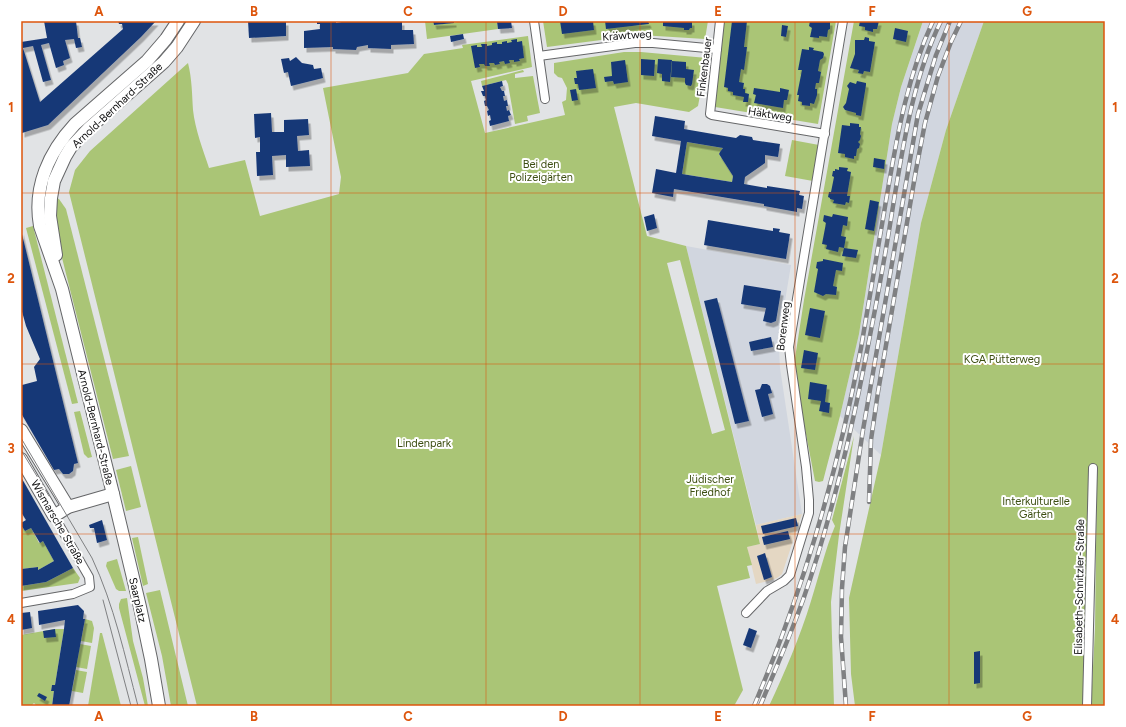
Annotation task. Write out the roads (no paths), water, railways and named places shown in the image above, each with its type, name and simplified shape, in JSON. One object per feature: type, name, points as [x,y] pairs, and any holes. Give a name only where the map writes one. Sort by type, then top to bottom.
[{"type":"main road","name":"Arnold-Bernhard-Straße","points":[[62,289],[40,226],[38,216],[40,188],[47,163],[57,146],[71,128],[147,61],[166,39],[178,21]]},
{"type":"main road","name":"Arnold-Bernhard-Straße","points":[[113,494],[62,289],[50,216],[51,198],[54,181],[71,147],[80,137],[153,73],[171,54],[194,21]]},
{"type":"main road","name":"Wismarsche Straße","points":[[21,430],[68,507],[113,494]]},
{"type":"main road","name":"Wismarsche Straße","points":[[21,459],[54,516]]},
{"type":"main road","name":"Saarplatz","points":[[113,494],[140,607],[159,706]]},
{"type":"main road","points":[[54,516],[68,507]]},
{"type":"street","points":[[534,21],[545,99]]},
{"type":"street","name":"Finkenbauer","points":[[712,115],[710,111],[720,21]]},
{"type":"street","name":"Borenweg","points":[[746,613],[767,591],[784,581],[790,575],[809,513],[806,467],[789,347],[843,21]]},
{"type":"street","name":"Kräwtweg","points":[[539,56],[635,43],[653,43],[717,49]]},
{"type":"street","name":"Häktweg","points":[[712,115],[825,134]]},
{"type":"street","name":"Elisabeth-Schnitzler-Straße","points":[[1087,706],[1093,468]]},
{"type":"street","name":"Wismarsche Straße","points":[[21,602],[74,594],[90,587],[89,577],[54,516]]},
{"type":"tram line","points":[[21,438],[92,558],[100,576],[113,612],[138,706]]},
{"type":"tram line","points":[[21,450],[49,496]]},
{"type":"tram line","points":[[103,600],[131,706]]},
{"type":"railway","points":[[754,706],[776,652],[795,598],[828,492],[854,384],[900,125],[910,83],[924,41],[933,21]]},
{"type":"railway","points":[[760,706],[788,640],[823,539],[847,445],[861,382],[911,109],[924,64],[941,21]]},
{"type":"railway","points":[[846,706],[841,637],[845,547],[863,430],[918,114],[936,55],[950,21]]},
{"type":"railway","points":[[869,502],[871,440],[916,170],[925,123],[938,76],[961,21]]},
{"type":"park label","name":"Bei den Polizeigärten","points":[[541,170]]},
{"type":"park label","name":"KGA Pütterweg","points":[[1002,359]]},
{"type":"park label","name":"Lindenpark","points":[[424,443]]},
{"type":"park label","name":"Jüdischer Friedhof","points":[[710,485]]},
{"type":"park label","name":"Interkulturelle Gärten","points":[[1036,507]]}]
